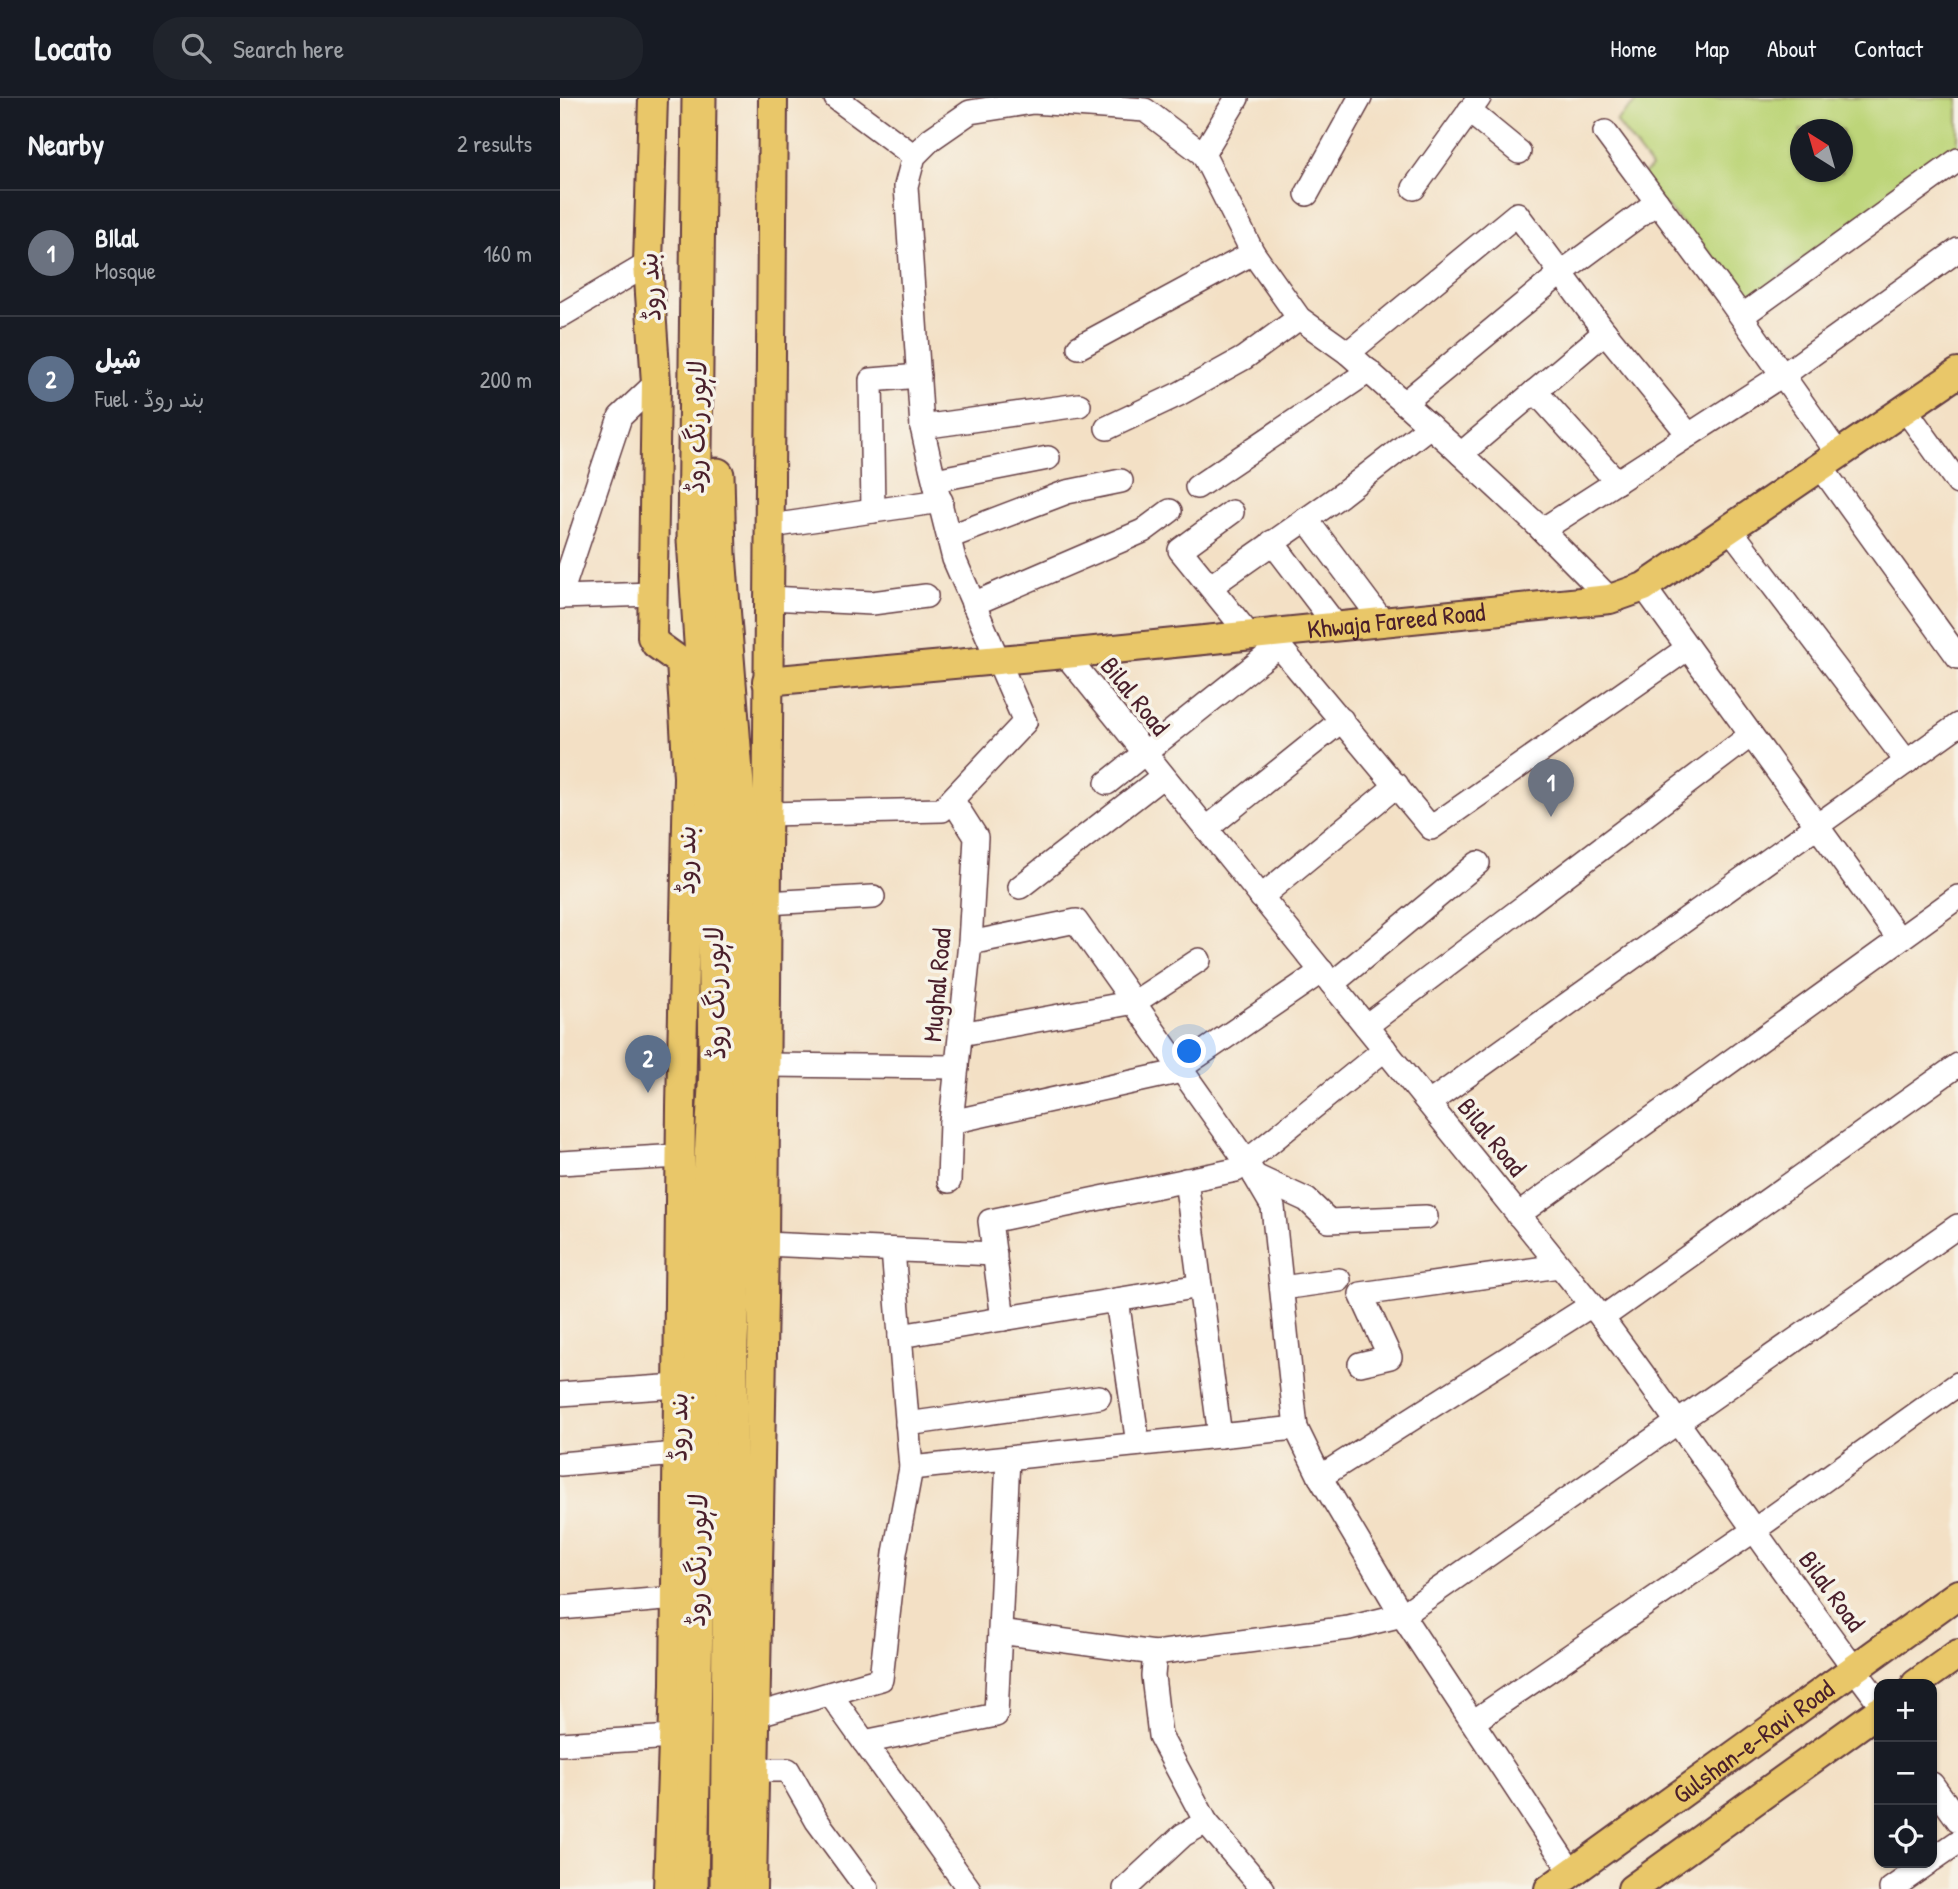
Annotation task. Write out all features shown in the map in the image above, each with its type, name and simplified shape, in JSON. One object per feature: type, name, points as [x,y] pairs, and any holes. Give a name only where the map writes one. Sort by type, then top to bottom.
[{"type":"highway","name":"لاہور رنگ روڈ","points":[[691,1889],[701,1341],[716,1069],[740,813],[703,677],[694,540],[699,98]]},
{"type":"highway","name":"لاہور رنگ روڈ","points":[[720,98],[716,475],[719,554],[740,813],[743,1071],[732,1343],[727,1889]]},
{"type":"main road","name":"بند روڈ","points":[[653,98],[648,264],[656,383],[652,637],[656,644],[681,662],[688,777],[680,1156],[676,1598],[668,1889]]},
{"type":"main road","points":[[752,1889],[764,1244],[766,903],[740,813],[767,681],[771,526],[774,98]]},
{"type":"main road","name":"Khwaja Fareed Road","points":[[767,681],[1266,638],[1337,627],[1610,599],[1644,587],[1958,373]]},
{"type":"main road","name":"Gulshan-e-Ravi Road","points":[[1561,1881],[1958,1594]]},
{"type":"main road","points":[[1923,1679],[1958,1654]]},
{"type":"main road","name":"Gulshan-e-Ravi Road","points":[[1632,1889],[1874,1715]]},
{"type":"street","points":[[836,98],[914,156]]},
{"type":"street","points":[[1203,154],[1237,98]]},
{"type":"street","points":[[1307,194],[1360,98]]},
{"type":"street","points":[[740,813],[942,810],[1026,722],[954,559],[922,427],[906,186],[914,156],[932,139],[970,112],[1033,103],[1145,110],[1203,154],[1253,253],[1299,318],[1348,353],[1461,454],[1610,599]]},
{"type":"street","points":[[1414,188],[1474,105],[1519,152]]},
{"type":"street","points":[[1605,132],[1783,374],[1830,461],[1958,657]]},
{"type":"street","points":[[1742,316],[1958,160]]},
{"type":"street","points":[[1404,403],[1561,273],[1657,202]]},
{"type":"street","points":[[1348,353],[1517,214],[1605,332],[1689,435]]},
{"type":"street","points":[[1542,530],[1783,374],[1958,250]]},
{"type":"street","points":[[1079,347],[1253,253]]},
{"type":"street","points":[[560,316],[648,264]]},
{"type":"street","points":[[1107,428],[1179,394],[1244,358],[1299,318]]},
{"type":"street","points":[[1461,454],[1605,332]]},
{"type":"street","points":[[1197,487],[1369,371]]},
{"type":"street","points":[[873,511],[871,380],[919,376]]},
{"type":"street","points":[[653,594],[560,597],[620,416],[656,383]]},
{"type":"street","points":[[1535,391],[1617,482]]},
{"type":"street","points":[[922,427],[1079,405]]},
{"type":"street","points":[[1905,409],[1958,483]]},
{"type":"street","points":[[1211,586],[1341,495],[1430,426]]},
{"type":"street","points":[[771,526],[873,511],[1048,458]]},
{"type":"street","points":[[949,537],[1067,492],[1121,481]]},
{"type":"street","points":[[973,604],[1143,531],[1170,511]]},
{"type":"street","points":[[1232,512],[1180,550],[1211,586],[1266,638],[1342,720],[1430,828],[1688,648]]},
{"type":"street","points":[[1306,519],[1383,622]]},
{"type":"street","points":[[1730,529],[1907,762]]},
{"type":"street","points":[[1272,542],[1337,627]]},
{"type":"street","points":[[1644,587],[1899,939]]},
{"type":"street","points":[[769,598],[873,603],[926,596]]},
{"type":"street","points":[[1107,783],[1266,638]]},
{"type":"street","name":"Bilal Road","points":[[1065,654],[1596,1312],[1874,1695]]},
{"type":"street","points":[[1206,829],[1342,720]]},
{"type":"street","points":[[1429,1103],[1958,725]]},
{"type":"street","points":[[1366,1026],[1751,735]]},
{"type":"street","points":[[1020,887],[1163,776]]},
{"type":"street","points":[[1261,897],[1396,785]]},
{"type":"street","name":"Mughal Road","points":[[949,1181],[951,1122],[970,943],[976,836],[953,801]]},
{"type":"street","points":[[951,1122],[1173,1073],[1327,978],[1478,863]]},
{"type":"street","points":[[766,903],[873,897]]},
{"type":"street","points":[[1518,1215],[1958,898]]},
{"type":"street","points":[[970,943],[1076,921],[1251,1169],[1273,1207],[1296,1428],[1320,1476],[1402,1615],[1473,1722],[1561,1881]]},
{"type":"street","points":[[961,1034],[1135,1002],[1199,960]]},
{"type":"street","points":[[1251,1169],[1385,1049]]},
{"type":"street","points":[[765,1065],[957,1067]]},
{"type":"street","points":[[1320,1476],[1596,1312],[1958,1065]]},
{"type":"street","points":[[560,1163],[680,1156]]},
{"type":"street","points":[[1003,1319],[990,1220],[1251,1169],[1307,1200],[1329,1221],[1426,1217]]},
{"type":"street","points":[[1186,1180],[1220,1436]]},
{"type":"street","points":[[1000,1632],[1155,1653],[1349,1628],[1402,1615],[1958,1226]]},
{"type":"street","points":[[764,1244],[995,1254]]},
{"type":"street","points":[[755,1715],[881,1679],[895,1553],[911,1468],[892,1250]]},
{"type":"street","points":[[1360,1364],[1390,1357],[1361,1294],[1559,1266]]},
{"type":"street","points":[[1282,1288],[1339,1280]]},
{"type":"street","points":[[900,1336],[1200,1286]]},
{"type":"street","points":[[1117,1300],[1138,1444]]},
{"type":"street","points":[[1473,1722],[1753,1531],[1958,1384]]},
{"type":"street","points":[[560,1394],[678,1386]]},
{"type":"street","points":[[908,1424],[1098,1397]]},
{"type":"street","points":[[911,1468],[1296,1428]]},
{"type":"street","points":[[560,1464],[677,1454]]},
{"type":"street","points":[[864,1742],[996,1716],[1008,1458]]},
{"type":"street","points":[[560,1608],[676,1598]]},
{"type":"street","points":[[1155,1653],[1153,1676],[1160,1736],[1206,1822],[1263,1889]]},
{"type":"street","points":[[830,1693],[968,1889]]},
{"type":"street","points":[[560,1744],[673,1737]]},
{"type":"street","points":[[754,1770],[788,1770],[817,1821],[867,1889]]},
{"type":"street","points":[[1937,1791],[1958,1820]]},
{"type":"street","points":[[1135,1886],[1183,1835],[1206,1822]]},
{"type":"street","points":[[1937,1857],[1958,1842]]},
{"type":"street","points":[[1891,1889],[1921,1868]]},
{"type":"green space","points":[[1640,98],[1958,98],[1958,146],[1751,298],[1640,178],[1651,167],[1616,121]]},
{"type":"place","name":"BIlal","points":[[1551,817]]},
{"type":"place","name":"شیل","points":[[648,1093]]}]
